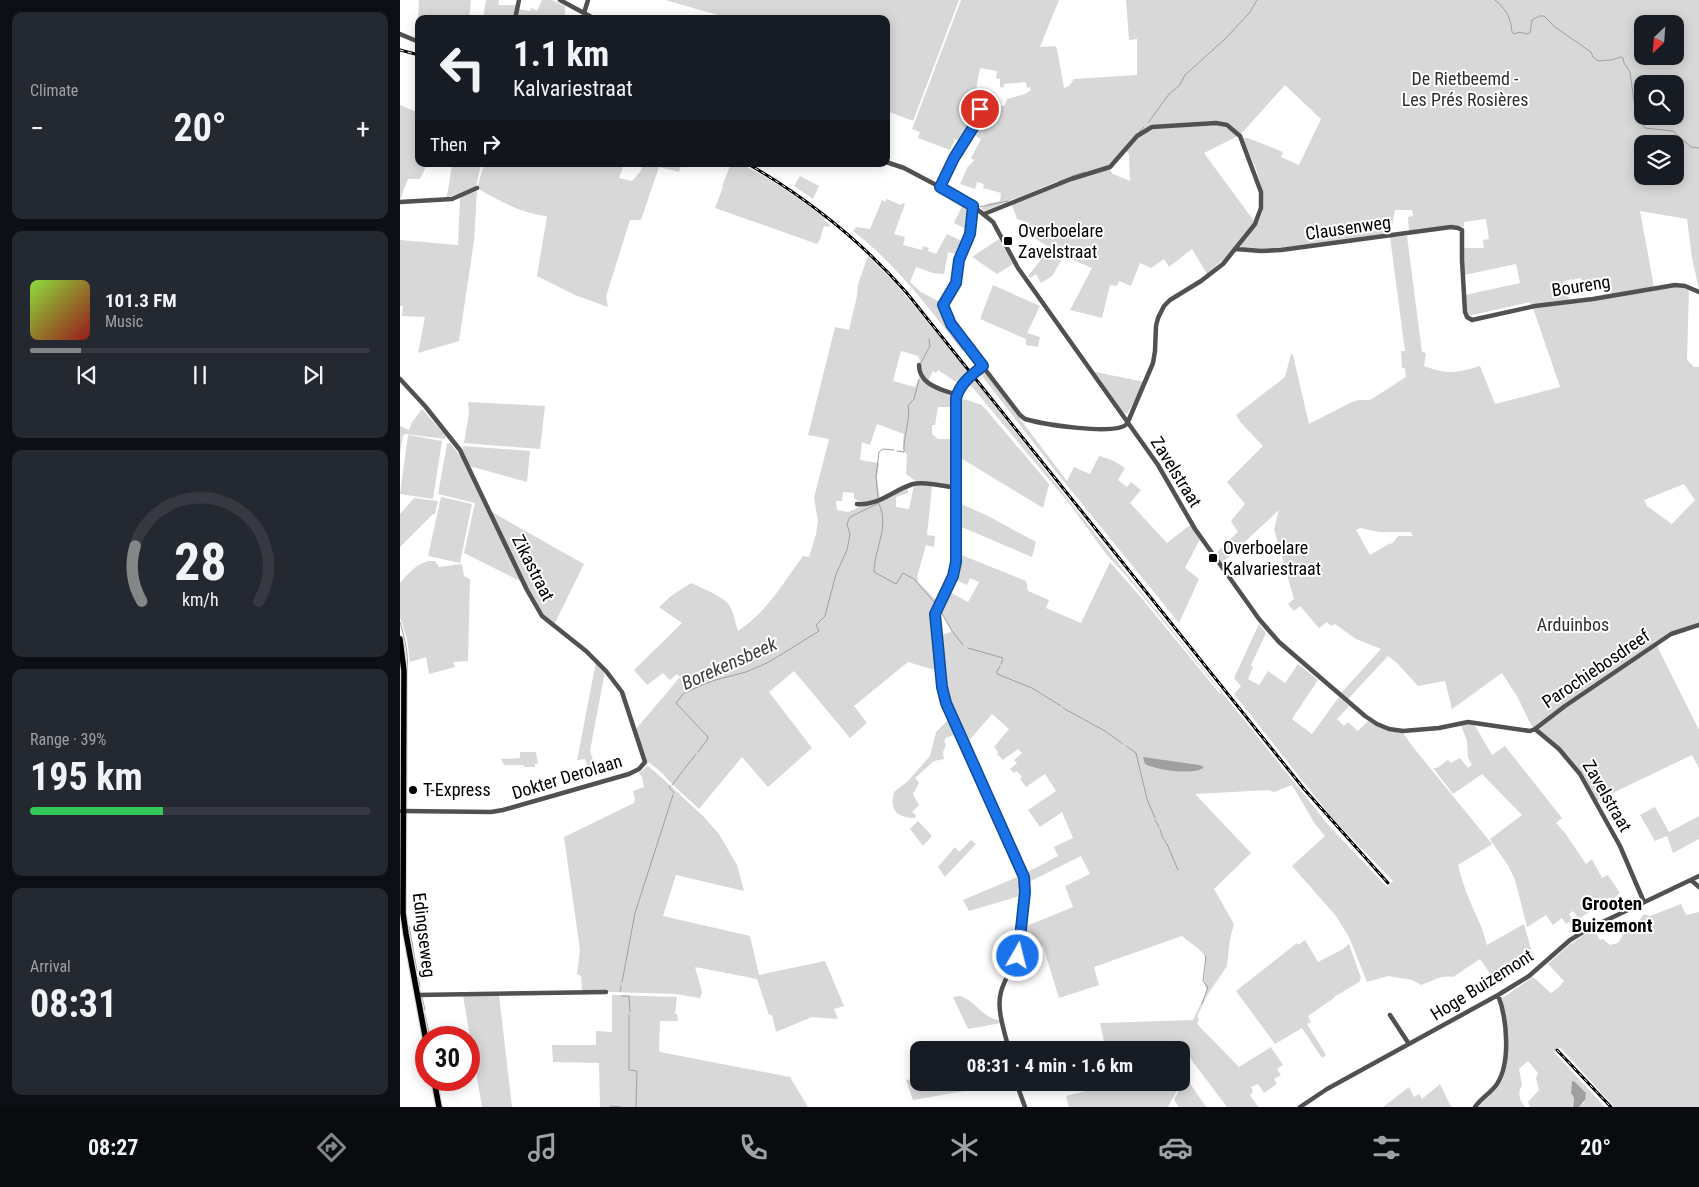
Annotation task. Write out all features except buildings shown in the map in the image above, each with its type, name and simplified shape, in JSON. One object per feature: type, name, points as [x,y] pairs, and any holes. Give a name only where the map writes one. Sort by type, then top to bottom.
[{"type":"main road","name":"Edingseweg","points":[[400,639],[403,658],[401,899],[423,1026]]},
{"type":"main road","points":[[436,1091],[439,1107]]},
{"type":"street","points":[[516,15],[519,0]]},
{"type":"street","points":[[560,0],[588,15]]},
{"type":"street","points":[[584,13],[588,0]]},
{"type":"street","points":[[400,34],[415,40]]},
{"type":"street","points":[[940,187],[954,158],[974,126],[980,109]]},
{"type":"street","points":[[975,208],[970,234],[959,260],[956,283],[943,305],[954,329],[1025,419],[1103,430],[1121,428],[1127,424],[1153,363],[1158,318],[1164,306],[1170,300],[1212,273],[1236,249],[1259,218],[1262,203],[1261,192],[1240,136],[1227,125],[1221,123],[1152,127],[1137,136],[1110,167],[1071,179],[984,214]]},
{"type":"street","name":"Zavelstraat","points":[[890,163],[904,168],[975,208],[984,214],[997,228],[1018,268],[1127,424],[1158,465],[1195,529],[1269,631],[1365,716],[1389,730],[1403,731],[1439,728],[1468,722],[1530,731],[1535,729],[1559,749],[1580,774],[1620,846],[1644,902]]},
{"type":"street","points":[[400,202],[452,198],[477,188]]},
{"type":"street","name":"Clausenweg","points":[[1236,249],[1282,250],[1453,227],[1458,228],[1462,230],[1464,312],[1467,317]]},
{"type":"street","name":"Boureng","points":[[1467,317],[1475,320],[1535,306],[1593,299],[1676,285],[1685,286],[1699,292]]},
{"type":"street","points":[[919,365],[919,371],[927,383],[956,395]]},
{"type":"street","points":[[983,366],[965,381],[956,395],[956,562],[953,576],[937,608],[936,623],[942,687],[946,703],[1024,877],[1025,892],[1020,948],[1000,995],[1000,1007],[1007,1041]]},
{"type":"street","name":"Zikastraat","points":[[400,379],[425,406],[460,450],[527,590],[542,616],[586,650],[606,671],[622,692],[645,762]]},
{"type":"street","points":[[857,504],[880,500],[913,484],[956,488]]},
{"type":"street","name":"Parochiebosdreef","points":[[1535,729],[1565,706],[1673,633],[1699,625]]},
{"type":"street","name":"Dokter Derolaan","points":[[402,811],[491,812],[503,810],[629,774],[639,769],[645,762]]},
{"type":"street","name":"Hoge Buizemont","points":[[1300,1107],[1327,1089],[1529,976],[1570,940],[1588,929],[1699,876]]},
{"type":"street","points":[[1691,880],[1699,887]]},
{"type":"street","name":"Edingseweg","points":[[417,995],[606,992]]},
{"type":"street","points":[[1475,1107],[1497,1085],[1504,1069],[1505,1027],[1498,995]]},
{"type":"street","points":[[1390,1015],[1409,1044]]},
{"type":"street","points":[[1019,1091],[1025,1107]]},
{"type":"green space","points":[[419,0],[471,0],[469,15],[418,15]]},
{"type":"green space","points":[[486,0],[499,0],[498,5],[517,5],[514,15],[484,15]]},
{"type":"green space","points":[[542,0],[552,0],[565,6],[565,15],[517,15],[519,9],[530,11],[531,8],[537,11]]},
{"type":"green space","points":[[665,0],[959,0],[913,121],[890,112],[890,15],[718,15]]},
{"type":"green space","name":"De Rietbeemd - Les Prés Rosières","points":[[961,0],[1059,0],[1040,47],[1055,46],[1057,49],[1064,88],[1069,86],[1074,79],[1137,75],[1137,39],[1129,40],[1126,0],[1699,0],[1699,290],[1692,258],[1687,219],[1640,211],[1654,287],[1611,295],[1610,287],[1585,290],[1584,281],[1581,281],[1581,278],[1572,279],[1563,282],[1569,301],[1531,306],[1530,302],[1468,316],[1465,295],[1520,283],[1516,264],[1464,275],[1463,248],[1484,248],[1483,240],[1489,239],[1486,219],[1464,222],[1464,227],[1454,225],[1409,232],[1408,217],[1413,216],[1412,210],[1395,210],[1390,235],[1265,250],[1241,248],[1241,244],[1260,219],[1263,209],[1262,189],[1259,178],[1243,138],[1248,138],[1283,152],[1281,157],[1299,165],[1321,119],[1285,85],[1241,134],[1229,124],[1152,125],[1135,135],[1107,166],[1071,176],[984,211],[981,208],[987,204],[1000,201],[1001,193],[983,188],[984,184],[977,182],[975,189],[960,184],[968,166],[974,160],[971,158],[981,139],[974,135],[966,143],[955,139],[950,150],[918,138],[920,132],[912,129]],"holes":[[[980,68],[997,71],[996,78],[1000,79],[1000,87],[1003,88],[1004,84],[1026,82],[1027,88],[1030,87],[1031,90],[1025,94],[1007,99],[1003,106],[981,110],[976,95]]]},
{"type":"green space","points":[[400,105],[415,111],[415,167],[426,167],[420,179],[408,179],[400,200]]},
{"type":"green space","points":[[1206,125],[1223,127],[1238,136],[1204,153],[1254,221],[1226,257],[1207,274],[1192,249],[1169,267],[1164,259],[1151,268],[1140,263],[1131,286],[1119,281],[1117,286],[1110,285],[1102,318],[1070,310],[1092,268],[1064,256],[1052,276],[1041,283],[1036,274],[1030,278],[1028,276],[1050,248],[1025,232],[1029,223],[1017,219],[1012,205],[1071,181],[1109,169],[1113,174],[1130,181],[1129,154],[1126,151],[1139,136],[1155,129]]},
{"type":"green space","points":[[452,167],[480,167],[476,187],[446,198]]},
{"type":"green space","points":[[483,167],[623,167],[619,178],[632,181],[642,167],[659,167],[641,220],[630,220],[606,297],[608,307],[575,295],[537,276],[547,216],[519,209],[477,188]]},
{"type":"green space","points":[[659,167],[680,167],[679,172]]},
{"type":"green space","points":[[730,167],[746,167],[781,187],[826,218],[824,220],[830,225],[829,227],[824,226],[817,244],[715,208]]},
{"type":"green space","points":[[800,176],[819,186],[813,199],[794,186]]},
{"type":"green space","points":[[477,191],[474,241],[459,341],[418,353],[425,317],[402,316],[403,306],[400,306],[400,240],[458,245],[460,197]]},
{"type":"green space","points":[[887,199],[901,205],[902,203],[905,204],[894,234],[905,237],[903,245],[922,250],[923,246],[929,248],[928,251],[936,254],[947,234],[966,243],[960,255],[948,252],[944,274],[933,273],[916,267],[910,282],[921,292],[938,301],[950,325],[966,348],[962,351],[898,272],[853,231],[856,227],[870,229],[882,200],[885,202]]},
{"type":"green space","points":[[963,204],[970,210],[970,231],[954,223]]},
{"type":"green space","name":"Arduinbos","points":[[1407,236],[1422,352],[1426,353],[1424,366],[1440,371],[1452,372],[1480,366],[1495,404],[1560,387],[1533,308],[1672,287],[1689,290],[1687,360],[1694,367],[1699,367],[1699,623],[1670,632],[1655,642],[1699,730],[1699,768],[1692,755],[1596,801],[1584,776],[1571,760],[1531,725],[1518,698],[1502,673],[1452,709],[1445,681],[1418,686],[1388,656],[1348,699],[1341,693],[1381,649],[1356,639],[1335,624],[1331,626],[1327,622],[1319,628],[1300,606],[1294,611],[1288,604],[1294,599],[1274,529],[1279,510],[1222,563],[1215,554],[1238,532],[1231,521],[1245,504],[1227,482],[1263,446],[1236,415],[1285,377],[1291,354],[1293,355],[1309,424],[1352,402],[1370,400],[1406,377],[1405,368],[1402,368],[1401,351],[1405,351],[1390,237]],"holes":[[[1684,484],[1695,500],[1672,524],[1647,506],[1644,500]],[[1360,528],[1379,532],[1411,532],[1413,536],[1398,536],[1393,543],[1370,555],[1356,530]]]},
{"type":"green space","points":[[999,239],[1013,264],[997,274],[972,257]]},
{"type":"green space","points":[[868,256],[895,283],[970,373],[959,384],[938,370],[936,373],[933,371],[928,381],[918,356],[901,351],[893,381],[915,387],[920,376],[927,384],[952,397],[953,407],[938,407],[935,425],[932,425],[932,434],[938,439],[953,439],[953,485],[917,482],[906,474],[907,455],[903,447],[904,434],[877,424],[870,445],[862,442],[860,460],[879,463],[877,478],[880,499],[866,502],[859,501],[854,498],[854,493],[843,492],[842,501],[836,501],[837,510],[848,512],[879,502],[908,488],[908,493],[896,497],[896,507],[909,509],[914,485],[932,486],[927,535],[935,536],[934,547],[926,545],[917,577],[918,582],[937,601],[932,618],[938,671],[908,662],[854,706],[867,723],[850,738],[794,671],[769,692],[812,748],[768,787],[742,757],[699,809],[647,761],[636,729],[680,677],[677,674],[670,680],[663,673],[647,685],[634,670],[682,623],[659,607],[671,596],[691,583],[717,595],[729,605],[738,631],[766,606],[803,556],[809,557],[818,521],[814,498],[829,439],[808,435],[835,327],[849,330],[858,284]]},
{"type":"green space","points":[[993,285],[1040,306],[1027,333],[1040,337],[1038,347],[1026,345],[1026,339],[980,319]]},
{"type":"green space","points":[[984,371],[1067,481],[1074,467],[1090,474],[1099,456],[1112,460],[1125,468],[1118,480],[1127,487],[1131,482],[1141,490],[1130,503],[1167,543],[1190,525],[1200,539],[1185,568],[1199,579],[1179,623],[1057,473],[979,372]]},
{"type":"green space","points":[[1095,372],[1145,382],[1127,414],[1122,412]]},
{"type":"green space","points":[[973,378],[1111,554],[1330,827],[1387,887],[1393,881],[1332,818],[1234,694],[1241,686],[1234,678],[1259,624],[1266,633],[1251,665],[1253,667],[1248,679],[1259,685],[1268,671],[1285,683],[1298,664],[1318,680],[1292,719],[1312,734],[1339,697],[1349,706],[1337,719],[1344,726],[1348,722],[1358,731],[1368,721],[1388,731],[1403,733],[1492,844],[1458,865],[1465,889],[1487,945],[1524,924],[1533,956],[1508,970],[1504,965],[1498,969],[1500,973],[1490,976],[1480,959],[1453,977],[1441,978],[1421,985],[1412,980],[1388,976],[1367,982],[1349,937],[1336,916],[1292,866],[1325,836],[1315,824],[1292,785],[1274,792],[1269,790],[1195,794],[1251,853],[1214,889],[1234,924],[1227,966],[1206,997],[1197,1017],[1199,1019],[1197,1024],[1239,1067],[1271,1047],[1283,1065],[1277,1069],[1281,1075],[1274,1079],[1277,1084],[1264,1093],[1258,1084],[1251,1087],[1253,1092],[1250,1095],[1258,1107],[1227,1107],[1190,1058],[1190,1041],[1104,1041],[1100,1023],[1193,1020],[1207,991],[1204,981],[1206,963],[1204,955],[1200,950],[1182,936],[1094,967],[1099,985],[1059,998],[1043,946],[1022,952],[1024,927],[1073,907],[1065,886],[1090,874],[1081,856],[1027,883],[1026,873],[1058,856],[1054,847],[1073,838],[1062,812],[1040,827],[1028,810],[1056,791],[1045,774],[1026,787],[1017,771],[1014,773],[1010,769],[1017,763],[1014,760],[1022,753],[1018,749],[1003,760],[997,754],[998,752],[994,747],[1009,729],[992,714],[967,743],[947,696],[938,637],[952,631],[939,610],[948,591],[968,602],[979,582],[970,578],[967,585],[954,579],[958,568],[959,554],[1026,581],[1028,591],[1049,600],[1046,608],[1081,623],[1110,562],[1221,693],[1128,578],[1106,554],[1072,507],[968,382]]},
{"type":"green space","points":[[958,397],[982,405],[1049,484],[1043,508],[959,457]]},
{"type":"green space","points":[[468,402],[545,406],[540,449],[464,443],[469,413]]},
{"type":"green space","points":[[422,409],[446,436],[445,439],[405,434],[400,453],[400,426],[409,430],[412,422]]},
{"type":"green space","points":[[408,435],[442,441],[433,499],[400,494]]},
{"type":"green space","points":[[450,443],[462,458],[522,582],[464,553],[475,503],[438,494],[447,444]]},
{"type":"green space","points":[[464,446],[530,451],[527,482],[469,466],[462,450]]},
{"type":"green space","points":[[441,497],[472,504],[460,563],[428,556]]},
{"type":"green space","points":[[414,498],[438,501],[435,514],[400,547],[400,514]]},
{"type":"green space","points":[[959,503],[1036,542],[1032,557],[959,526]]},
{"type":"green space","points":[[490,511],[584,564],[554,625],[543,616]]},
{"type":"green space","points":[[428,561],[435,561],[439,567],[462,564],[464,576],[470,579],[468,661],[453,662],[455,667],[429,674],[426,657],[410,662],[407,639],[400,617],[400,583],[416,567]]},
{"type":"green space","points":[[596,662],[605,671],[590,751],[595,766],[588,767],[585,759],[577,760]]},
{"type":"green space","points":[[951,719],[956,731],[954,735],[946,738],[944,741],[946,745],[943,752],[944,759],[934,761],[915,778],[919,783],[913,794],[919,805],[912,812],[916,815],[915,818],[900,815],[894,809],[894,792],[908,781],[930,756],[936,732]]},
{"type":"green space","points":[[1474,724],[1492,755],[1505,746],[1562,818],[1556,823],[1586,864],[1592,859],[1602,878],[1608,875],[1620,893],[1612,900],[1610,897],[1579,919],[1573,911],[1569,914],[1574,921],[1570,924],[1569,922],[1566,924],[1562,918],[1553,925],[1546,915],[1527,927],[1515,880],[1509,867],[1490,839],[1522,815],[1482,774],[1453,794],[1433,768],[1437,768],[1448,760],[1451,763],[1460,758],[1468,768],[1472,765],[1468,757],[1467,741],[1461,725]]},
{"type":"green space","points":[[520,752],[536,752],[538,764],[535,764],[535,767],[504,765],[501,759],[520,758]]},
{"type":"green space","points":[[648,766],[704,817],[719,834],[737,865],[744,891],[676,875],[663,916],[750,936],[759,975],[825,961],[844,1006],[834,1009],[838,1019],[812,1017],[776,1032],[772,1015],[769,1015],[757,979],[695,967],[702,992],[700,998],[675,994],[582,991],[581,976],[577,974],[580,950],[564,837],[634,803],[633,791],[644,787],[639,773]]},
{"type":"green space","points":[[1655,807],[1669,832],[1699,816],[1699,839],[1673,853],[1667,836],[1655,841],[1640,815]]},
{"type":"green space","points":[[918,821],[932,836],[923,846],[910,829]]},
{"type":"green space","points":[[971,840],[976,844],[945,877],[938,867],[955,847],[959,852]]},
{"type":"green space","points":[[1022,875],[1023,895],[969,911],[963,900]]},
{"type":"green space","points":[[1681,904],[1686,915],[1699,912],[1699,1107],[1614,1107],[1560,1047],[1554,1052],[1605,1107],[1579,1107],[1584,1103],[1586,1093],[1572,1082],[1571,1093],[1574,1098],[1572,1107],[1530,1107],[1528,1102],[1539,1090],[1536,1078],[1538,1073],[1528,1061],[1519,1069],[1522,1085],[1520,1097],[1525,1107],[1478,1107],[1500,1084],[1504,1075],[1507,1043],[1501,999],[1533,977],[1551,993],[1559,987],[1564,981],[1548,964],[1569,945],[1593,929],[1600,940],[1603,939],[1610,945],[1618,943],[1626,930],[1631,932],[1644,914],[1650,916]]},
{"type":"green space","points":[[1305,940],[1318,962],[1349,944],[1361,978],[1359,982],[1308,1016],[1311,1022],[1307,1024],[1326,1055],[1322,1058],[1302,1028],[1275,1044],[1236,991],[1297,943],[1298,945]]},
{"type":"green space","points":[[499,995],[512,1107],[482,1107],[479,1091],[480,1026],[468,1026],[463,996]]},
{"type":"green space","points":[[612,995],[677,997],[675,1014],[677,1014],[678,1021],[660,1021],[660,1052],[790,1077],[808,1107],[600,1107],[599,1063],[553,1062],[552,1045],[596,1045],[596,1031],[612,1032]]},
{"type":"green space","points":[[960,996],[966,998],[988,1016],[1000,1020],[1001,1023],[968,1029],[953,997]]},
{"type":"green space","points":[[910,1079],[910,1091],[964,1091],[913,1100],[906,1080]]},
{"type":"green space","points":[[1190,1083],[1206,1107],[1179,1107],[1174,1100],[1178,1091],[1190,1091]]},
{"type":"green space","points":[[1440,1084],[1451,1107],[1383,1107],[1409,1087],[1414,1097],[1419,1094],[1422,1099]]},
{"type":"green space","points":[[1086,1091],[1177,1091],[1168,1107],[1069,1107],[1066,1096]]},
{"type":"shaded area","points":[[1143,757],[1204,767],[1200,770],[1185,772],[1166,770],[1145,764]]},
{"type":"shaded area","points":[[1572,1081],[1586,1093],[1585,1100],[1579,1107],[1573,1107]]},
{"type":"waterway","name":"Borekensbeek","points":[[1148,123],[1169,94],[1179,86],[1185,75],[1225,39],[1250,12],[1257,0]]},
{"type":"waterway","points":[[1495,0],[1507,14],[1514,34],[1520,32],[1530,33],[1532,20],[1539,16],[1544,16],[1555,27],[1591,52],[1598,61],[1623,58],[1630,72],[1636,115],[1645,128],[1673,131],[1691,147],[1699,148]]},
{"type":"waterway","name":"Borekensbeek","points":[[1139,132],[1144,127]]},
{"type":"waterway","name":"Borekensbeek","points":[[1072,176],[1085,172]]},
{"type":"waterway","name":"Borekensbeek","points":[[1058,182],[1070,177]]},
{"type":"waterway","name":"Borekensbeek","points":[[979,207],[1008,201]]},
{"type":"waterway","name":"Borekensbeek","points":[[965,252],[973,233]]},
{"type":"waterway","name":"Borekensbeek","points":[[946,307],[948,301]]},
{"type":"waterway","name":"Borekensbeek","points":[[921,363],[930,346],[929,339]]},
{"type":"waterway","name":"Borekensbeek","points":[[897,451],[904,452],[908,406],[914,399],[919,380]]},
{"type":"waterway","name":"Borekensbeek","points":[[878,499],[876,476],[879,452],[883,449],[894,450]]},
{"type":"waterway","name":"Borekensbeek","points":[[698,752],[708,737],[676,703],[684,693],[712,681],[746,672],[769,662],[819,631],[816,625],[825,616],[836,574],[847,550],[850,534],[847,524],[850,517],[879,503]]},
{"type":"waterway","points":[[879,504],[883,521],[874,572],[896,584],[903,573],[914,579],[935,603]]},
{"type":"waterway","points":[[940,610],[952,631],[963,645]]},
{"type":"waterway","points":[[400,622],[406,647],[407,673]]},
{"type":"waterway","points":[[968,648],[1003,658],[1001,664]]},
{"type":"waterway","points":[[1000,666],[997,674],[1032,688],[1061,706]]},
{"type":"waterway","points":[[1063,708],[1105,731],[1123,744]]},
{"type":"waterway","points":[[1126,746],[1136,753],[1147,799],[1155,818]]},
{"type":"waterway","name":"Borekensbeek","points":[[672,785],[696,754]]},
{"type":"waterway","name":"Borekensbeek","points":[[670,786],[674,793]]},
{"type":"waterway","name":"Borekensbeek","points":[[622,982],[635,913],[673,795]]},
{"type":"waterway","points":[[1155,820],[1159,827]]},
{"type":"waterway","points":[[1161,833],[1163,838]]},
{"type":"waterway","points":[[1164,839],[1166,843]]},
{"type":"waterway","points":[[1167,844],[1178,870]]},
{"type":"waterway","points":[[409,926],[420,987]]},
{"type":"waterway","points":[[1202,1004],[1208,987],[1203,981],[1206,956]]},
{"type":"waterway","name":"Borekensbeek","points":[[620,991],[621,986]]},
{"type":"waterway","name":"Borekensbeek","points":[[621,996],[629,996],[630,1012]]},
{"type":"waterway","points":[[422,997],[425,1010]]},
{"type":"waterway","points":[[425,1014],[428,1026]]},
{"type":"waterway","name":"Borekensbeek","points":[[629,1015],[629,1070],[637,1071],[636,1107]]},
{"type":"waterway","points":[[610,1106],[621,1107]]},
{"type":"railway","points":[[400,50],[415,54]]},
{"type":"railway","points":[[753,167],[791,191],[832,221],[870,255],[906,292],[1304,789],[1388,883]]},
{"type":"railway","points":[[1557,1050],[1611,1107]]},
{"type":"place","name":"Overboelare Zavelstraat","points":[[1008,241]]},
{"type":"place","name":"Overboelare Kalvariestraat","points":[[1213,558]]},
{"type":"place","name":"T-Express","points":[[413,790]]},
{"type":"district","name":"Grooten Buizemont","points":[[1612,914]]},
{"type":"route","points":[[980,109],[974,126],[954,158],[940,187],[973,206],[970,234],[959,260],[957,280],[943,305],[951,324],[983,366],[965,381],[956,398],[957,555],[953,576],[935,614],[942,687],[946,703],[1024,877],[1025,892],[1018,956]]}]
